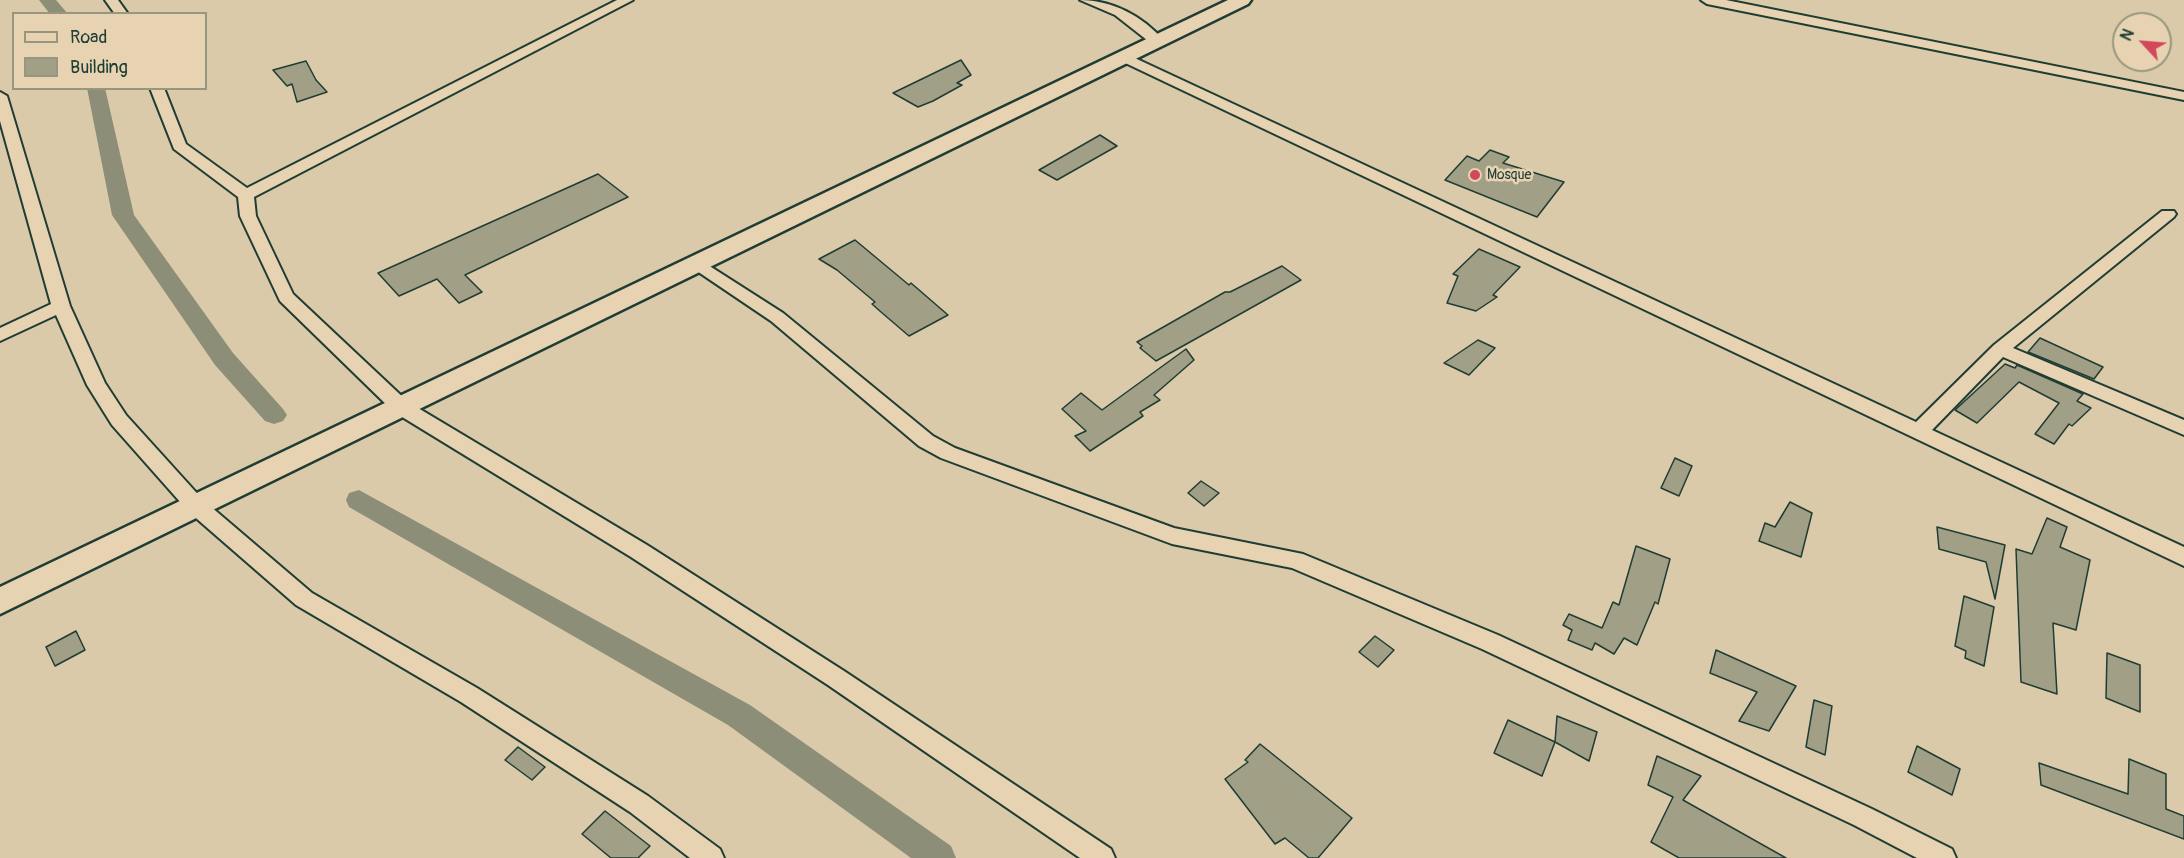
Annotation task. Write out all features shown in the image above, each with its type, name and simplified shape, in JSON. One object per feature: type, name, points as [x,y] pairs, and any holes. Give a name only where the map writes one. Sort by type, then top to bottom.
[{"type":"main road","points":[[0,601],[1242,0]]},
{"type":"street","points":[[111,0],[120,12]]},
{"type":"street","points":[[246,195],[627,0]]},
{"type":"street","points":[[1086,0],[1120,12],[1157,41]]},
{"type":"street","points":[[1707,0],[2184,96]]},
{"type":"street","points":[[1124,57],[2184,557]]},
{"type":"street","points":[[158,90],[178,146],[246,195],[249,216],[286,297],[401,407],[639,551],[826,671],[1102,858]]},
{"type":"street","points":[[0,96],[61,306],[96,385],[119,420],[195,506],[304,599],[469,695],[639,804],[711,858]]},
{"type":"street","points":[[1918,432],[2000,349],[2168,214]]},
{"type":"street","points":[[697,263],[777,317],[926,441],[948,453],[1172,536],[1295,560],[1490,642],[1852,812],[1943,858]]},
{"type":"street","points":[[0,334],[61,306]]},
{"type":"street","points":[[2000,349],[2184,428]]},
{"type":"building","points":[[961,60],[971,75],[957,83],[962,85],[933,101],[918,107],[893,93]]},
{"type":"building","points":[[306,61],[316,80],[327,92],[297,102],[292,84],[287,86],[273,70]]},
{"type":"building","points":[[1100,135],[1117,146],[1057,180],[1039,170]]},
{"type":"building","points":[[1490,150],[1509,157],[1503,163],[1564,182],[1537,217],[1445,180],[1467,156],[1479,161]]},
{"type":"building","points":[[598,174],[628,197],[465,275],[482,292],[459,303],[437,279],[399,296],[378,273]]},
{"type":"building","points":[[855,240],[948,315],[909,336],[872,304],[875,302],[837,270],[819,259]]},
{"type":"building","points":[[1479,249],[1520,267],[1493,295],[1497,297],[1476,311],[1447,303],[1458,276],[1453,274]]},
{"type":"building","points":[[1282,266],[1301,280],[1156,361],[1140,348],[1142,346],[1137,342],[1225,292],[1230,292]]},
{"type":"building","points":[[2040,338],[2103,367],[2094,379],[2028,352]]},
{"type":"building","points":[[1478,340],[1495,348],[1469,375],[1444,363]]},
{"type":"building","points":[[1186,349],[1194,360],[1154,395],[1160,400],[1140,412],[1143,416],[1090,451],[1075,436],[1086,431],[1062,409],[1081,393],[1102,410]]},
{"type":"building","points":[[2005,364],[2015,368],[2017,365],[2083,394],[2077,401],[2091,408],[2072,426],[2069,424],[2054,444],[2035,434],[2059,403],[2019,382],[1977,423],[1955,410]]},
{"type":"building","points":[[1675,458],[1692,466],[1679,496],[1661,488]]},
{"type":"building","points":[[1201,481],[1219,493],[1204,506],[1188,493]]},
{"type":"building","points":[[1790,502],[1812,513],[1801,557],[1759,541],[1765,523],[1775,527]]},
{"type":"building","points":[[2047,518],[2067,527],[2060,547],[2090,560],[2076,630],[2053,623],[2057,694],[2021,682],[2016,549],[2032,554]]},
{"type":"building","points":[[1937,527],[2005,545],[1995,599],[1986,562],[1939,549]]},
{"type":"building","points":[[1636,546],[1670,559],[1658,604],[1655,602],[1637,645],[1624,638],[1614,654],[1595,643],[1592,650],[1568,640],[1572,630],[1563,625],[1569,614],[1602,628],[1613,602],[1619,605]]},
{"type":"building","points":[[1964,596],[1994,607],[1984,666],[1965,658],[1966,651],[1955,646]]},
{"type":"building","points":[[76,631],[85,650],[55,666],[46,647]]},
{"type":"building","points":[[1375,636],[1394,650],[1378,667],[1359,652]]},
{"type":"building","points":[[1716,650],[1796,686],[1769,731],[1739,721],[1757,692],[1710,673]]},
{"type":"building","points":[[2107,653],[2140,665],[2140,712],[2106,698]]},
{"type":"building","points":[[1814,700],[1832,706],[1825,755],[1806,747]]},
{"type":"building","points":[[1557,716],[1597,732],[1589,761],[1555,742]]},
{"type":"building","points":[[1508,720],[1555,742],[1542,776],[1494,753]]},
{"type":"building","points":[[1260,744],[1352,818],[1318,858],[1309,858],[1285,838],[1275,844],[1225,779],[1248,762],[1245,760]]},
{"type":"building","points":[[1917,746],[1960,769],[1952,795],[1908,772]]},
{"type":"building","points":[[518,747],[545,767],[532,780],[505,760]]},
{"type":"building","points":[[1657,756],[1701,776],[1683,800],[1786,858],[1679,858],[1651,842],[1673,797],[1648,785]]},
{"type":"building","points":[[2129,759],[2166,774],[2166,809],[2184,816],[2184,839],[2041,785],[2039,763],[2128,794]]},
{"type":"building","points":[[605,811],[650,846],[638,858],[611,858],[582,834]]},
{"type":"waterway","points":[[47,0],[58,12]]},
{"type":"waterway","points":[[96,90],[123,215],[224,359],[274,415]]},
{"type":"waterway","points":[[359,500],[739,715],[939,858]]},
{"type":"place","name":"Mosque","points":[[1475,175]]}]
